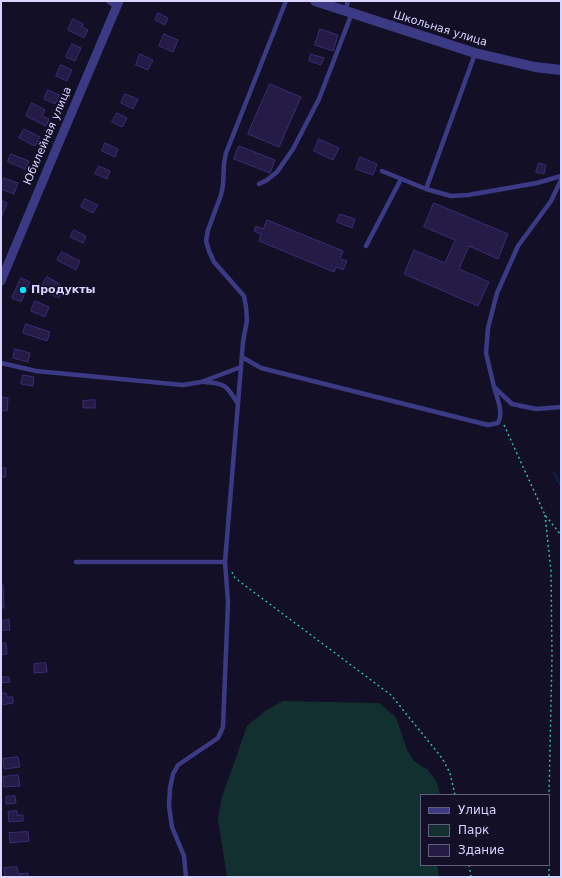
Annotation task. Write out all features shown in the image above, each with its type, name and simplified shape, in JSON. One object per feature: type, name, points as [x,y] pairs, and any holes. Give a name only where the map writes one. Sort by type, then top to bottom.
[{"type":"street","name":"Школьная улица","points":[[315,1],[475,53],[535,67],[561,70]]},
{"type":"street","name":"Юбилейная улица","points":[[1,281],[112,2]]},
{"type":"lane","points":[[186,877],[184,856],[172,827],[169,806],[170,788],[173,774],[178,766],[218,738],[223,726],[228,602],[225,562],[242,357],[247,320],[244,296],[214,262],[206,241],[208,230],[221,195],[226,153],[286,1]]},
{"type":"lane","points":[[259,184],[277,172],[293,149],[319,99],[348,12],[348,1]]},
{"type":"lane","points":[[426,189],[475,53]]},
{"type":"lane","points":[[382,171],[426,189],[451,196],[468,195],[537,183],[561,176]]},
{"type":"lane","points":[[366,246],[401,179]]},
{"type":"lane","points":[[242,357],[261,368],[488,425],[498,423],[501,417],[500,410],[486,353],[488,328],[497,293],[518,246],[551,201],[561,180]]},
{"type":"lane","points":[[1,363],[36,371],[183,385],[200,382],[242,367]]},
{"type":"lane","points":[[200,382],[219,382],[229,388],[238,404]]},
{"type":"lane","points":[[494,387],[512,404],[536,409],[561,407]]},
{"type":"lane","points":[[76,562],[225,562]]},
{"type":"path","points":[[501,417],[545,515],[561,536]]},
{"type":"path","points":[[545,515],[551,572],[552,656],[549,794]]},
{"type":"path","points":[[225,562],[235,578],[391,695],[442,758],[450,773],[455,794]]},
{"type":"path","points":[[469,866],[471,877]]},
{"type":"path","points":[[549,866],[549,877]]},
{"type":"green space","points":[[283,701],[379,703],[396,717],[407,750],[414,761],[428,770],[437,782],[440,794],[420,794],[420,866],[437,866],[439,877],[227,877],[218,820],[221,800],[247,726],[265,711]]},
{"type":"building","points":[[158,13],[168,18],[165,25],[155,20]]},
{"type":"building","points":[[73,19],[83,24],[82,27],[88,30],[84,38],[68,30]]},
{"type":"building","points":[[320,29],[338,35],[333,51],[315,45]]},
{"type":"building","points":[[164,34],[178,40],[173,52],[159,46]]},
{"type":"building","points":[[72,44],[81,48],[75,61],[66,57]]},
{"type":"building","points":[[140,54],[153,60],[148,70],[136,65]]},
{"type":"building","points":[[311,54],[324,58],[321,65],[309,61]]},
{"type":"building","points":[[61,65],[72,70],[67,81],[56,76]]},
{"type":"building","points":[[270,84],[301,97],[279,147],[248,134]]},
{"type":"building","points":[[48,90],[59,95],[55,104],[44,99]]},
{"type":"building","points":[[125,94],[138,99],[133,109],[121,103]]},
{"type":"building","points":[[32,103],[45,110],[42,116],[49,119],[46,126],[26,116]]},
{"type":"building","points":[[117,113],[127,118],[122,127],[112,122]]},
{"type":"building","points":[[24,129],[40,137],[35,146],[19,138]]},
{"type":"building","points":[[319,139],[339,148],[333,160],[314,151]]},
{"type":"building","points":[[105,143],[118,149],[115,157],[102,151]]},
{"type":"building","points":[[239,146],[275,160],[270,173],[234,159]]},
{"type":"building","points":[[11,154],[29,161],[25,169],[8,162]]},
{"type":"building","points":[[360,157],[377,164],[373,175],[356,169]]},
{"type":"building","points":[[539,163],[546,165],[544,174],[536,172]]},
{"type":"building","points":[[99,166],[110,171],[107,179],[95,174]]},
{"type":"building","points":[[4,178],[18,183],[14,194],[1,189]]},
{"type":"building","points":[[85,199],[98,205],[93,213],[81,207]]},
{"type":"building","points":[[1,200],[7,203],[1,218]]},
{"type":"building","points":[[434,203],[508,234],[498,259],[469,246],[459,269],[489,282],[478,306],[404,274],[414,250],[445,263],[455,240],[424,227]]},
{"type":"building","points":[[340,214],[355,219],[352,228],[337,222]]},
{"type":"building","points":[[267,220],[343,251],[340,259],[347,261],[343,270],[336,267],[334,272],[259,241],[261,234],[254,231],[256,226],[263,229]]},
{"type":"building","points":[[74,230],[86,236],[83,243],[70,237]]},
{"type":"building","points":[[62,252],[80,261],[76,270],[57,260]]},
{"type":"building","points":[[47,277],[60,284],[58,288],[63,291],[59,298],[49,293],[51,289],[42,285]]},
{"type":"building","points":[[21,278],[30,282],[21,302],[12,298]]},
{"type":"building","points":[[35,301],[49,307],[45,317],[31,311]]},
{"type":"building","points":[[26,324],[50,332],[47,341],[23,333]]},
{"type":"building","points":[[15,349],[30,353],[28,362],[13,358]]},
{"type":"building","points":[[23,375],[34,377],[33,386],[21,384]]},
{"type":"building","points":[[1,397],[8,398],[7,411],[1,410]]},
{"type":"building","points":[[95,400],[95,408],[83,408],[83,401]]},
{"type":"building","points":[[1,468],[6,468],[6,477],[1,477]]},
{"type":"building","points":[[1,585],[3,585],[4,608],[1,608]]},
{"type":"building","points":[[9,620],[10,630],[1,630],[1,621]]},
{"type":"building","points":[[6,643],[7,654],[1,655],[1,644]]},
{"type":"building","points":[[46,663],[47,672],[34,673],[34,664]]},
{"type":"building","points":[[1,677],[9,677],[10,682],[1,683]]},
{"type":"building","points":[[1,693],[6,693],[7,697],[13,697],[13,703],[1,705]]},
{"type":"building","points":[[18,757],[20,767],[4,769],[3,759]]},
{"type":"building","points":[[18,775],[20,786],[4,787],[3,777]]},
{"type":"building","points":[[15,796],[16,803],[6,804],[6,797]]},
{"type":"building","points":[[17,811],[17,815],[23,815],[23,821],[9,822],[8,812]]},
{"type":"building","points":[[28,832],[29,841],[10,843],[9,833]]},
{"type":"building","points":[[17,867],[18,874],[28,873],[28,877],[5,877],[4,868]]},
{"type":"waterway","points":[[554,473],[561,486]]},
{"type":"place","name":"Продукты","points":[[23,290]]}]
